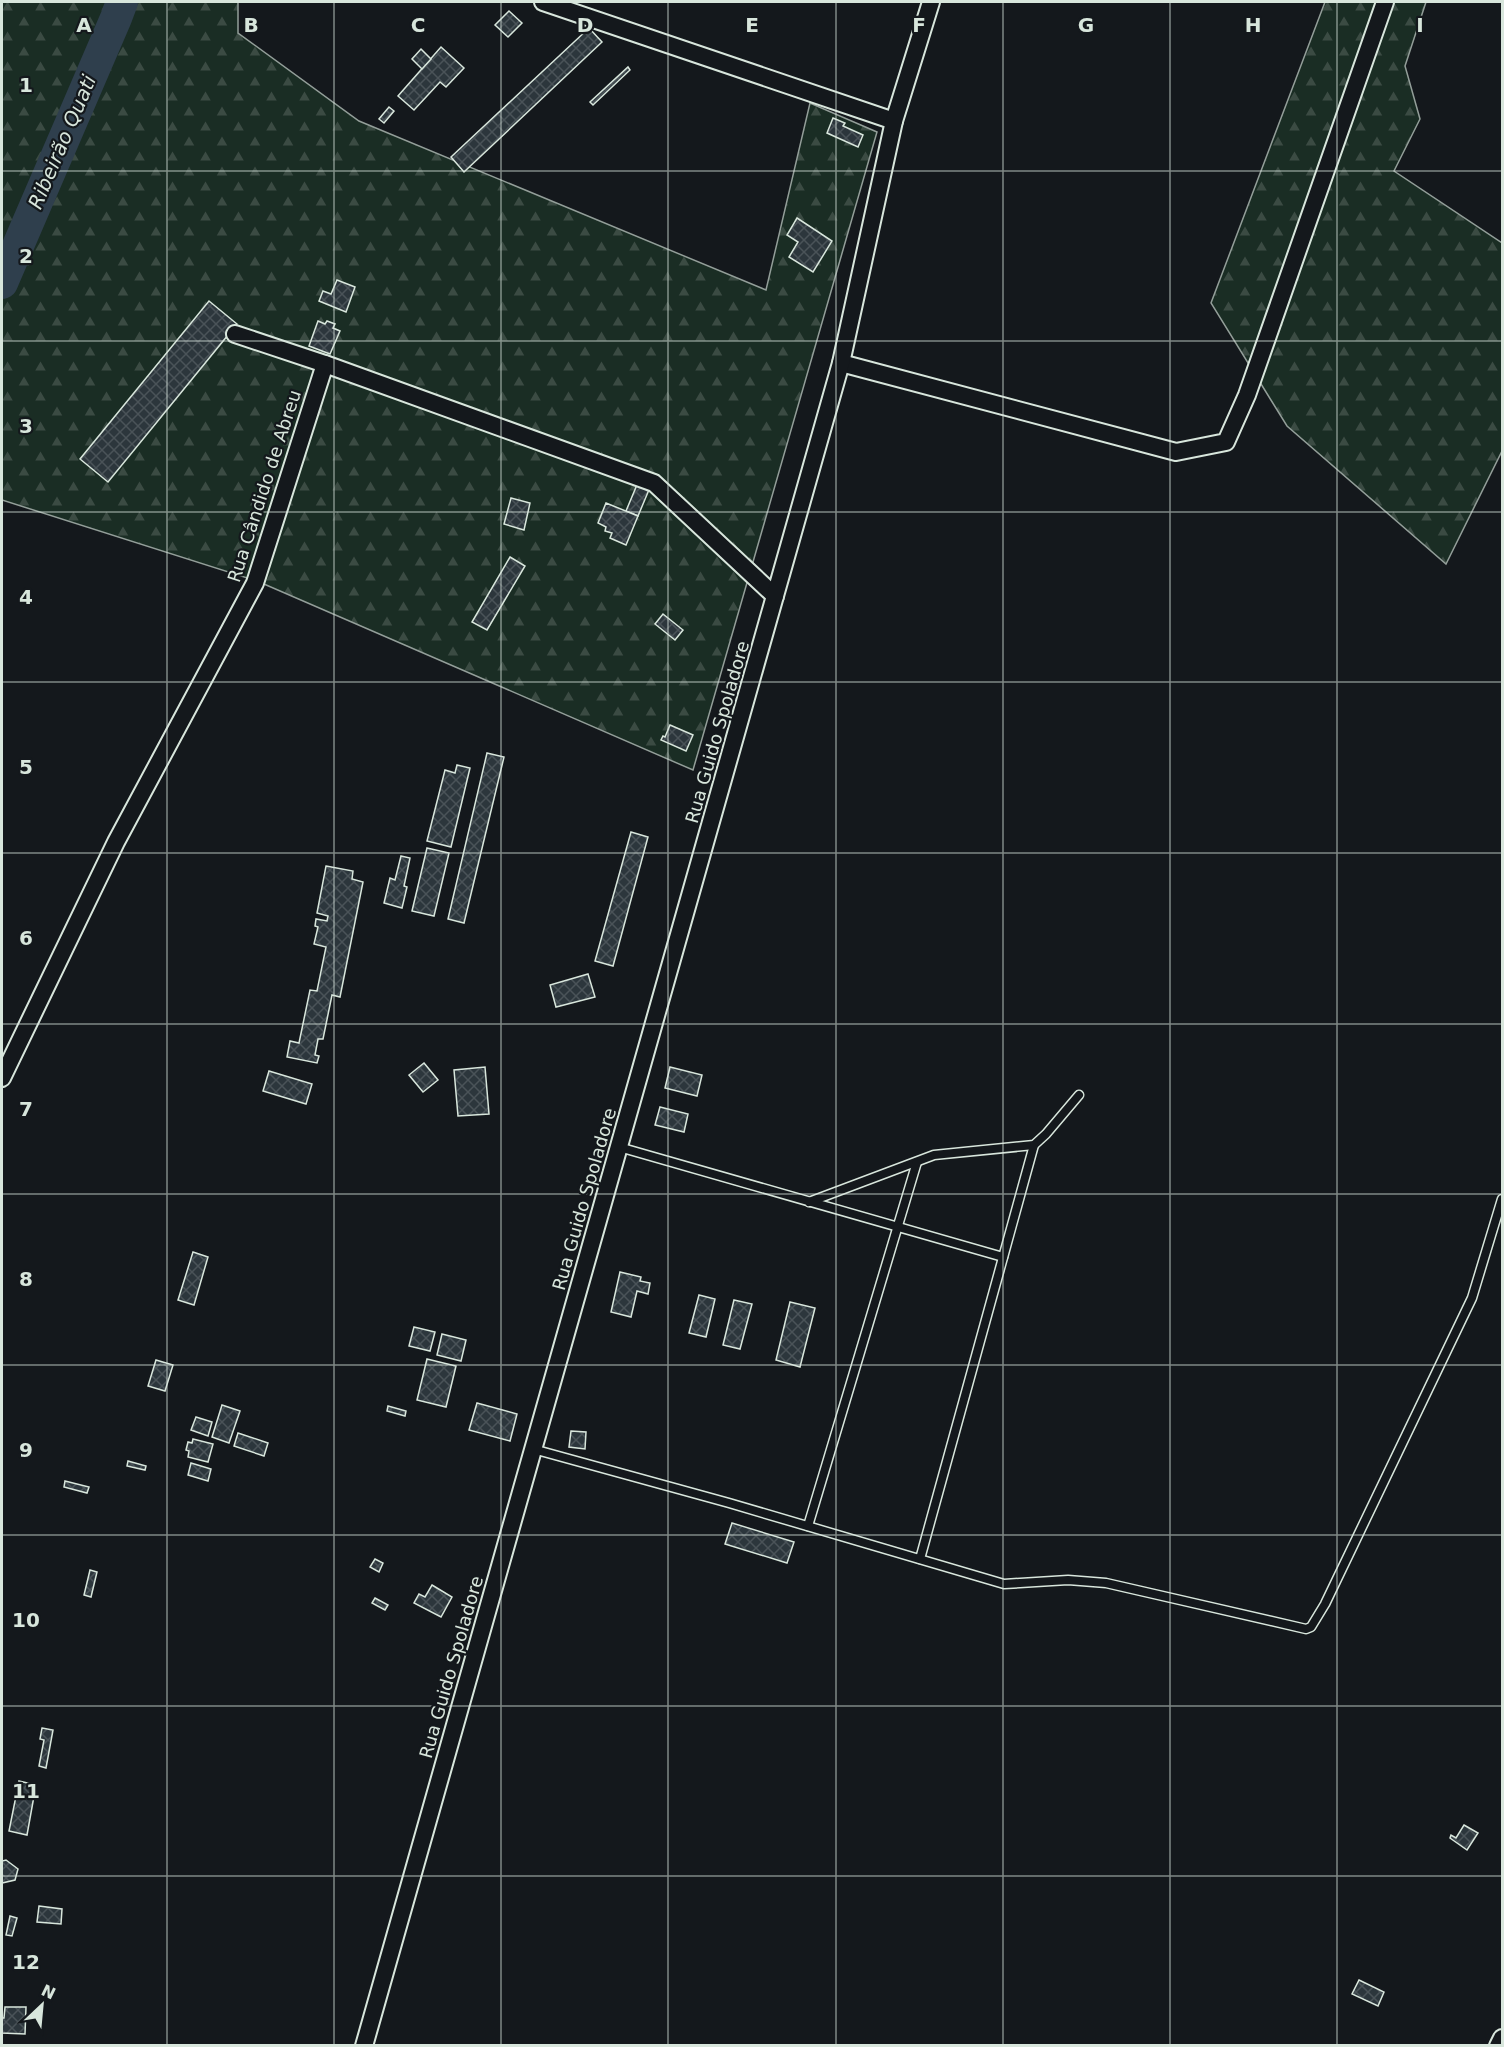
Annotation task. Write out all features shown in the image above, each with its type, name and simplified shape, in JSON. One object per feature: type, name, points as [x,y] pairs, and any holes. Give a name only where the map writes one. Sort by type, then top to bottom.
[{"type":"street","points":[[543,2],[894,121]]},
{"type":"street","name":"Rua Guido Spoladore","points":[[364,2046],[841,363],[894,121],[930,2]]},
{"type":"street","points":[[841,363],[1176,452],[1226,442],[1247,395],[1385,2]]},
{"type":"street","points":[[235,334],[325,364],[654,483],[775,596]]},
{"type":"street","name":"Rua Cândido de Abreu","points":[[2,1078],[116,842],[255,583],[325,364]]},
{"type":"street","points":[[1498,2046],[1503,2038]]},
{"type":"lane","points":[[920,1559],[1034,1145],[1079,1095]]},
{"type":"lane","points":[[809,1203],[934,1155],[1034,1145]]},
{"type":"lane","points":[[619,1147],[1003,1257]]},
{"type":"lane","points":[[808,1526],[916,1162]]},
{"type":"lane","points":[[533,1449],[1004,1584],[1068,1580],[1106,1583],[1306,1629],[1311,1627],[1330,1594],[1472,1299],[1503,1199]]},
{"type":"green space","points":[[2,2],[238,2],[238,33],[359,121],[766,290],[810,103],[877,132],[693,770],[257,581],[2,500]]},
{"type":"green space","points":[[1325,2],[1426,2],[1405,66],[1420,119],[1394,171],[1502,243],[1502,451],[1446,564],[1287,426],[1211,303]]},
{"type":"building","points":[[509,11],[522,23],[508,37],[495,25]]},
{"type":"building","points":[[589,28],[602,42],[464,172],[451,157]]},
{"type":"building","points":[[441,47],[464,68],[446,87],[440,82],[414,110],[398,96]]},
{"type":"building","points":[[421,49],[431,59],[422,69],[412,59]]},
{"type":"building","points":[[628,67],[630,70],[593,105],[590,102]]},
{"type":"building","points":[[389,107],[394,111],[384,123],[379,119]]},
{"type":"building","points":[[833,118],[845,123],[843,126],[863,135],[858,147],[827,133]]},
{"type":"building","points":[[797,218],[832,241],[813,272],[789,257],[798,242],[787,235]]},
{"type":"building","points":[[337,280],[355,287],[346,312],[319,301],[323,291],[331,294]]},
{"type":"building","points":[[209,301],[237,324],[108,482],[80,459]]},
{"type":"building","points":[[318,321],[335,324],[333,328],[340,331],[330,354],[309,346]]},
{"type":"building","points":[[639,480],[651,485],[638,516],[626,511]]},
{"type":"building","points":[[511,498],[530,503],[524,530],[504,524]]},
{"type":"building","points":[[606,503],[638,516],[626,545],[610,538],[612,533],[605,531],[606,527],[598,523]]},
{"type":"building","points":[[510,557],[525,566],[487,630],[472,622]]},
{"type":"building","points":[[663,614],[683,630],[675,640],[655,624]]},
{"type":"building","points":[[670,725],[693,735],[686,751],[661,740],[663,736],[665,737]]},
{"type":"building","points":[[487,753],[504,757],[464,923],[448,919]]},
{"type":"building","points":[[457,765],[470,768],[451,847],[427,841],[445,770],[455,773]]},
{"type":"building","points":[[631,832],[648,837],[613,966],[595,961]]},
{"type":"building","points":[[427,848],[449,853],[434,916],[412,911]]},
{"type":"building","points":[[401,856],[410,858],[402,908],[384,903],[390,878],[395,880]]},
{"type":"building","points":[[326,866],[353,871],[352,879],[363,882],[340,997],[332,995],[323,1039],[318,1039],[315,1055],[319,1056],[317,1063],[287,1057],[290,1041],[299,1043],[310,990],[317,991],[326,947],[314,944],[318,927],[315,926],[316,919],[327,921],[328,916],[317,913]]},
{"type":"building","points":[[588,974],[595,997],[556,1007],[550,985]]},
{"type":"building","points":[[424,1063],[438,1080],[423,1092],[409,1075]]},
{"type":"building","points":[[485,1067],[489,1114],[458,1116],[454,1070]]},
{"type":"building","points":[[670,1067],[702,1075],[697,1096],[665,1088]]},
{"type":"building","points":[[269,1071],[312,1084],[306,1104],[263,1091]]},
{"type":"building","points":[[660,1107],[688,1114],[684,1132],[655,1125]]},
{"type":"building","points":[[193,1252],[208,1257],[194,1305],[178,1300]]},
{"type":"building","points":[[620,1272],[641,1277],[640,1281],[650,1283],[648,1294],[637,1291],[631,1317],[611,1312]]},
{"type":"building","points":[[699,1295],[715,1299],[706,1337],[689,1333]]},
{"type":"building","points":[[734,1300],[752,1304],[740,1349],[723,1345]]},
{"type":"building","points":[[790,1302],[815,1308],[800,1367],[776,1360]]},
{"type":"building","points":[[414,1327],[435,1332],[430,1351],[409,1346]]},
{"type":"building","points":[[442,1334],[466,1340],[461,1361],[437,1355]]},
{"type":"building","points":[[427,1359],[456,1366],[446,1407],[417,1400]]},
{"type":"building","points":[[156,1360],[173,1365],[165,1391],[148,1386]]},
{"type":"building","points":[[477,1403],[517,1414],[510,1441],[469,1430]]},
{"type":"building","points":[[222,1405],[240,1411],[229,1443],[212,1437]]},
{"type":"building","points":[[388,1406],[406,1411],[405,1416],[387,1411]]},
{"type":"building","points":[[196,1417],[212,1422],[208,1436],[191,1430]]},
{"type":"building","points":[[571,1431],[586,1432],[585,1449],[569,1447]]},
{"type":"building","points":[[238,1433],[268,1443],[264,1456],[234,1446]]},
{"type":"building","points":[[193,1439],[213,1444],[208,1462],[188,1457],[189,1451],[186,1450],[188,1442],[192,1443]]},
{"type":"building","points":[[128,1461],[146,1466],[145,1470],[127,1466]]},
{"type":"building","points":[[191,1463],[211,1469],[208,1481],[188,1475]]},
{"type":"building","points":[[65,1481],[89,1487],[87,1493],[64,1487]]},
{"type":"building","points":[[732,1523],[794,1542],[787,1563],[725,1544]]},
{"type":"building","points":[[375,1559],[383,1563],[379,1572],[370,1567]]},
{"type":"building","points":[[90,1570],[97,1572],[91,1597],[84,1595]]},
{"type":"building","points":[[432,1585],[452,1597],[441,1617],[414,1603],[419,1594],[425,1597]]},
{"type":"building","points":[[375,1598],[388,1605],[385,1610],[372,1603]]},
{"type":"building","points":[[42,1728],[53,1730],[46,1768],[39,1766],[44,1740],[40,1739]]},
{"type":"building","points":[[19,1781],[36,1785],[27,1835],[9,1831]]},
{"type":"building","points":[[1464,1825],[1478,1833],[1467,1850],[1450,1838],[1451,1835],[1456,1838]]},
{"type":"building","points":[[6,1860],[18,1869],[15,1880],[2,1883],[2,1861]]},
{"type":"building","points":[[39,1906],[62,1909],[61,1924],[37,1922]]},
{"type":"building","points":[[10,1916],[17,1918],[12,1936],[6,1935]]},
{"type":"building","points":[[1359,1980],[1384,1992],[1378,2006],[1352,1994]]},
{"type":"building","points":[[5,2007],[26,2007],[25,2034],[2,2033]]},
{"type":"waterway","name":"Ribeirão Quati","points":[[2,283],[122,2]]}]
